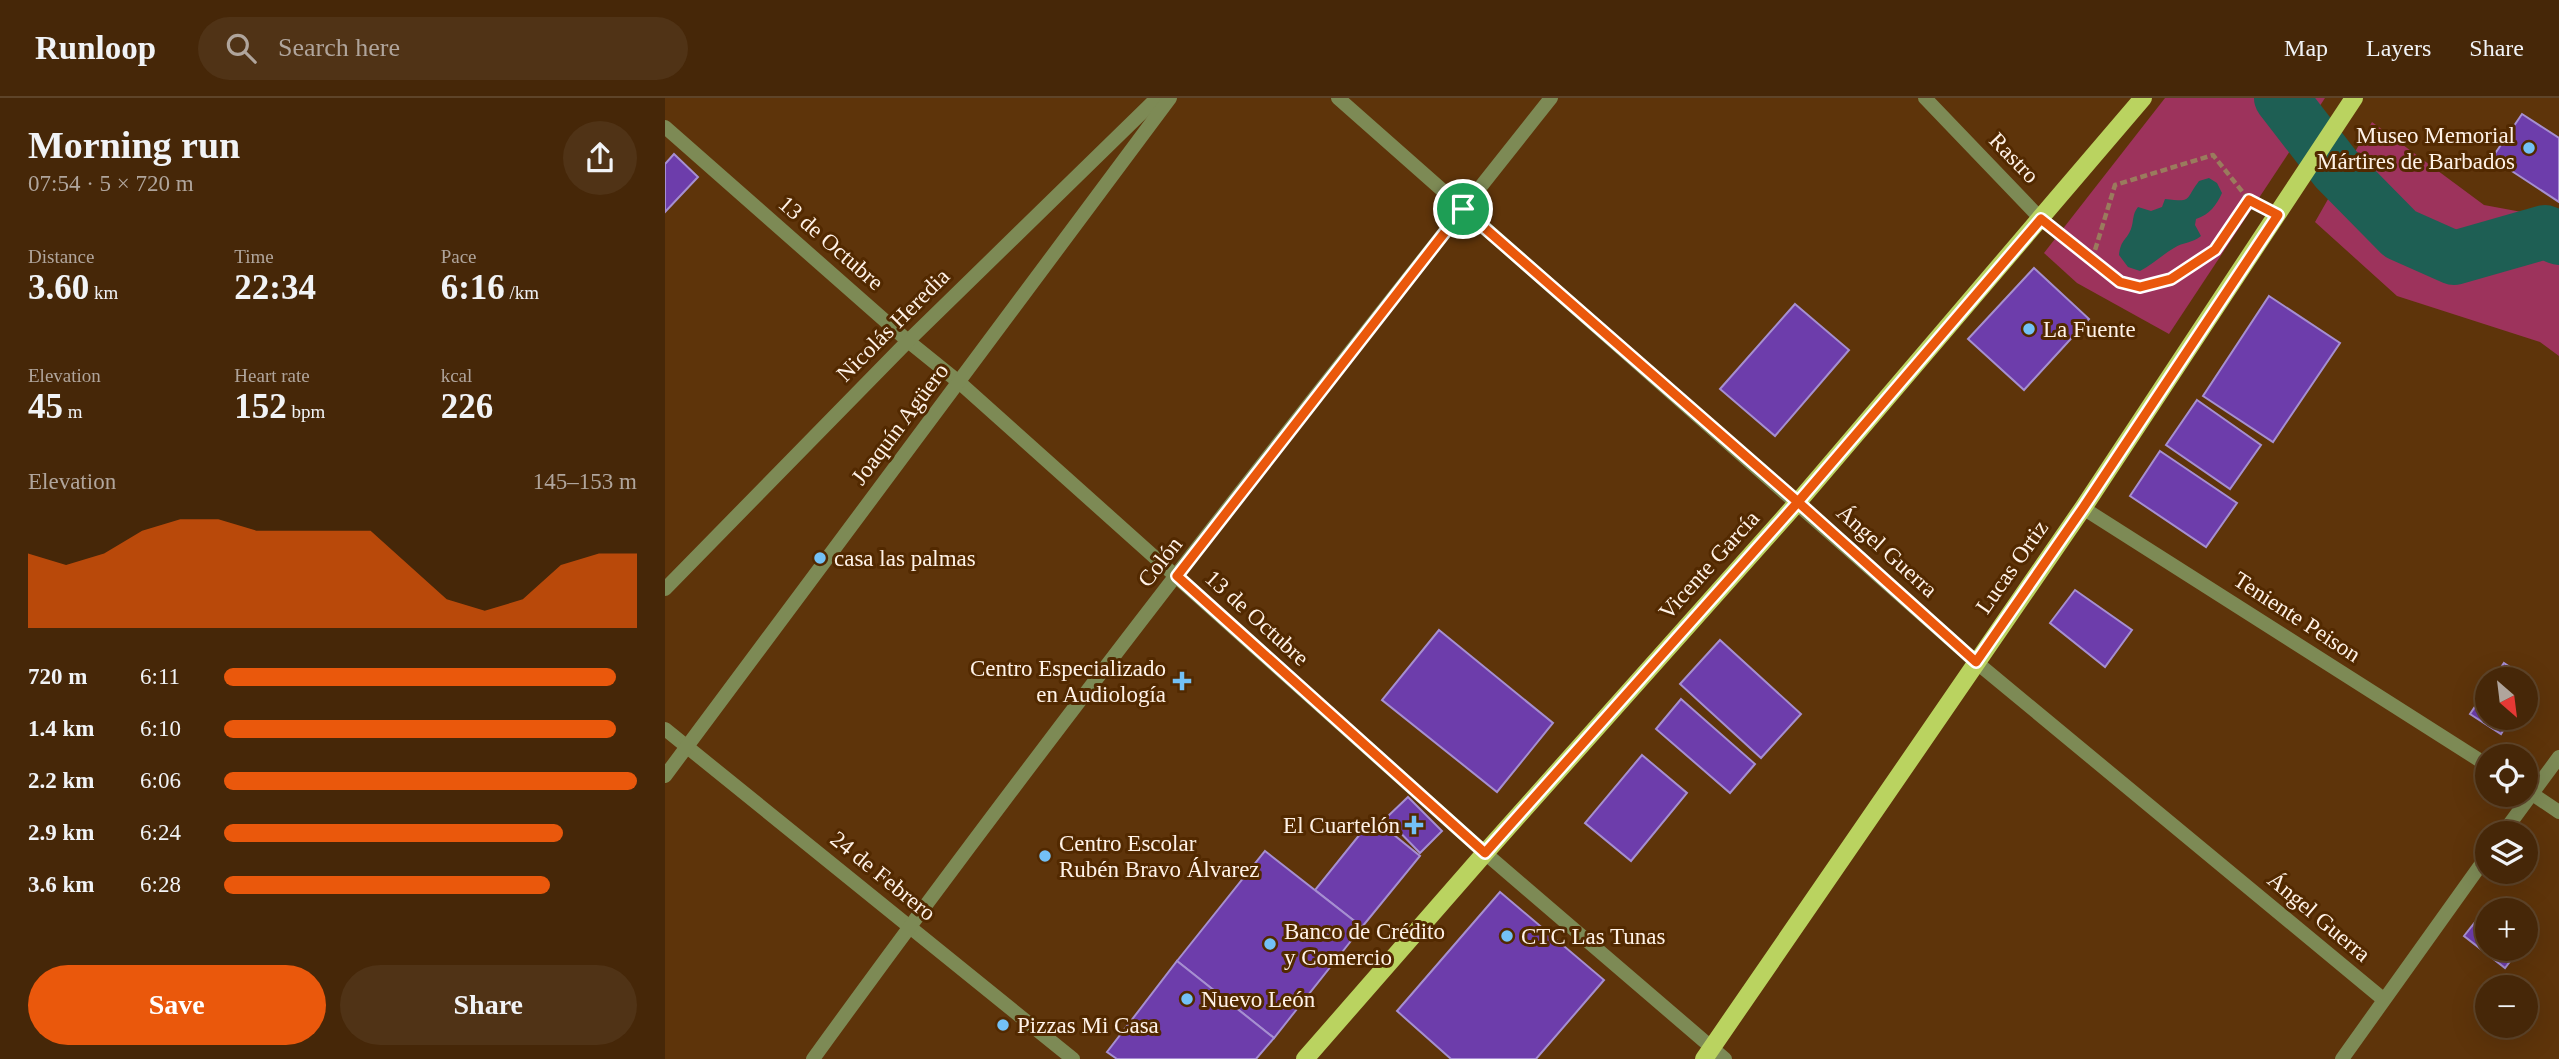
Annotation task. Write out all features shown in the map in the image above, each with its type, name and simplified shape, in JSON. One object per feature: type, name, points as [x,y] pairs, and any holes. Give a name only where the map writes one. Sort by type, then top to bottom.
[{"type":"main road","name":"Vicente García","points":[[1305,1059],[1798,502],[2143,98]]},
{"type":"main road","name":"Lucas Ortiz","points":[[1714,1055],[1976,662],[2083,508],[2354,98]]},
{"type":"street","name":"Nicolás Heredia","points":[[665,589],[908,341],[1157,98]]},
{"type":"street","name":"Joaquín Agüero","points":[[665,776],[1170,98]]},
{"type":"street","name":"Ángel Guerra","points":[[1338,98],[1976,662],[2383,999]]},
{"type":"street","name":"Colón","points":[[813,1059],[909,926],[1177,576],[1551,98]]},
{"type":"street","name":"Rastro","points":[[1925,98],[2041,219]]},
{"type":"street","name":"13 de Octubre","points":[[665,127],[908,341],[960,383],[1714,1055]]},
{"type":"street","name":"Teniente Peison","points":[[2083,508],[2475,757]]},
{"type":"street","name":"24 de Febrero","points":[[665,729],[1073,1059]]},
{"type":"street","points":[[2538,780],[2559,757]]},
{"type":"street","points":[[2538,797],[2559,811]]},
{"type":"street","points":[[2342,1059],[2475,872]]},
{"type":"path","points":[[2092,260],[2115,184],[2213,155],[2249,200],[2280,212]]},
{"type":"path","points":[[2041,219],[2120,282],[2140,287],[2171,279],[2215,250],[2249,200]]},
{"type":"shaded area","points":[[2165,98],[2325,98],[2169,334],[2077,283],[2044,253]]},
{"type":"shaded area","points":[[2372,122],[2484,205],[2559,219],[2559,356],[2540,342],[2397,296],[2315,222]]},
{"type":"water","points":[[2209,178],[2217,183],[2222,193],[2212,209],[2196,219],[2195,225],[2201,236],[2174,248],[2140,271],[2128,267],[2119,255],[2138,207],[2151,211],[2162,207],[2165,199],[2187,199],[2199,181]]},
{"type":"building","name":"Museo Memorial Mártires de Barbados","points":[[2522,114],[2559,138],[2559,202],[2492,158]]},
{"type":"building","points":[[674,154],[698,177],[665,212],[665,164]]},
{"type":"building","name":"La Fuente","points":[[2034,268],[2089,319],[2024,390],[1968,339]]},
{"type":"building","points":[[2269,296],[2340,343],[2273,442],[2203,396]]},
{"type":"building","points":[[1795,304],[1849,350],[1775,436],[1720,389]]},
{"type":"building","points":[[2197,400],[2261,445],[2230,489],[2166,445]]},
{"type":"building","points":[[2160,451],[2237,503],[2206,547],[2130,496]]},
{"type":"building","points":[[2075,590],[2132,630],[2105,667],[2050,623]]},
{"type":"building","points":[[1439,630],[1553,723],[1497,792],[1382,700]]},
{"type":"building","points":[[1720,640],[1801,714],[1761,758],[1680,684]]},
{"type":"building","points":[[1681,699],[1755,764],[1730,793],[1656,729]]},
{"type":"building","points":[[1642,755],[1687,793],[1631,861],[1585,823]]},
{"type":"building","name":"El Cuartelón","points":[[1408,797],[1442,831],[1420,853],[1386,818]]},
{"type":"building","points":[[1373,818],[1420,856],[1362,927],[1315,890]]},
{"type":"building","name":"Banco de Crédito y Comercio","points":[[1265,851],[1362,927],[1274,1038],[1177,961]]},
{"type":"building","name":"CTC Las Tunas","points":[[1500,892],[1604,980],[1536,1059],[1451,1059],[1397,1011]]},
{"type":"building","points":[[2475,922],[2475,945],[2464,936]]},
{"type":"building","name":"Nuevo León","points":[[1177,961],[1274,1038],[1256,1059],[1117,1059],[1107,1052]]},
{"type":"building","points":[[2496,961],[2510,961],[2505,968]]},
{"type":"waterway","points":[[2281,98],[2336,169],[2400,234],[2454,258],[2545,232],[2559,238]]},
{"type":"place","name":"Museo Memorial Mártires de Barbados","points":[[2529,148]]},
{"type":"place","name":"La Fuente","points":[[2029,329]]},
{"type":"place","name":"casa las palmas","points":[[820,558]]},
{"type":"place","name":"Centro Especializado en Audiología","points":[[1182,681]]},
{"type":"place","name":"El Cuartelón","points":[[1414,825]]},
{"type":"place","name":"Centro Escolar Rubén Bravo Álvarez","points":[[1045,856]]},
{"type":"place","name":"CTC Las Tunas","points":[[1507,936]]},
{"type":"place","name":"Banco de Crédito y Comercio","points":[[1270,944]]},
{"type":"place","name":"Nuevo León","points":[[1187,999]]},
{"type":"place","name":"Pizzas Mi Casa","points":[[1003,1025]]},
{"type":"route","points":[[1463,209],[1177,576],[1485,853],[1798,502],[1976,662],[2083,508],[2278,215],[2249,200],[2215,250],[2171,279],[2140,287],[2120,282],[2041,219],[1798,502],[1463,209]]}]
